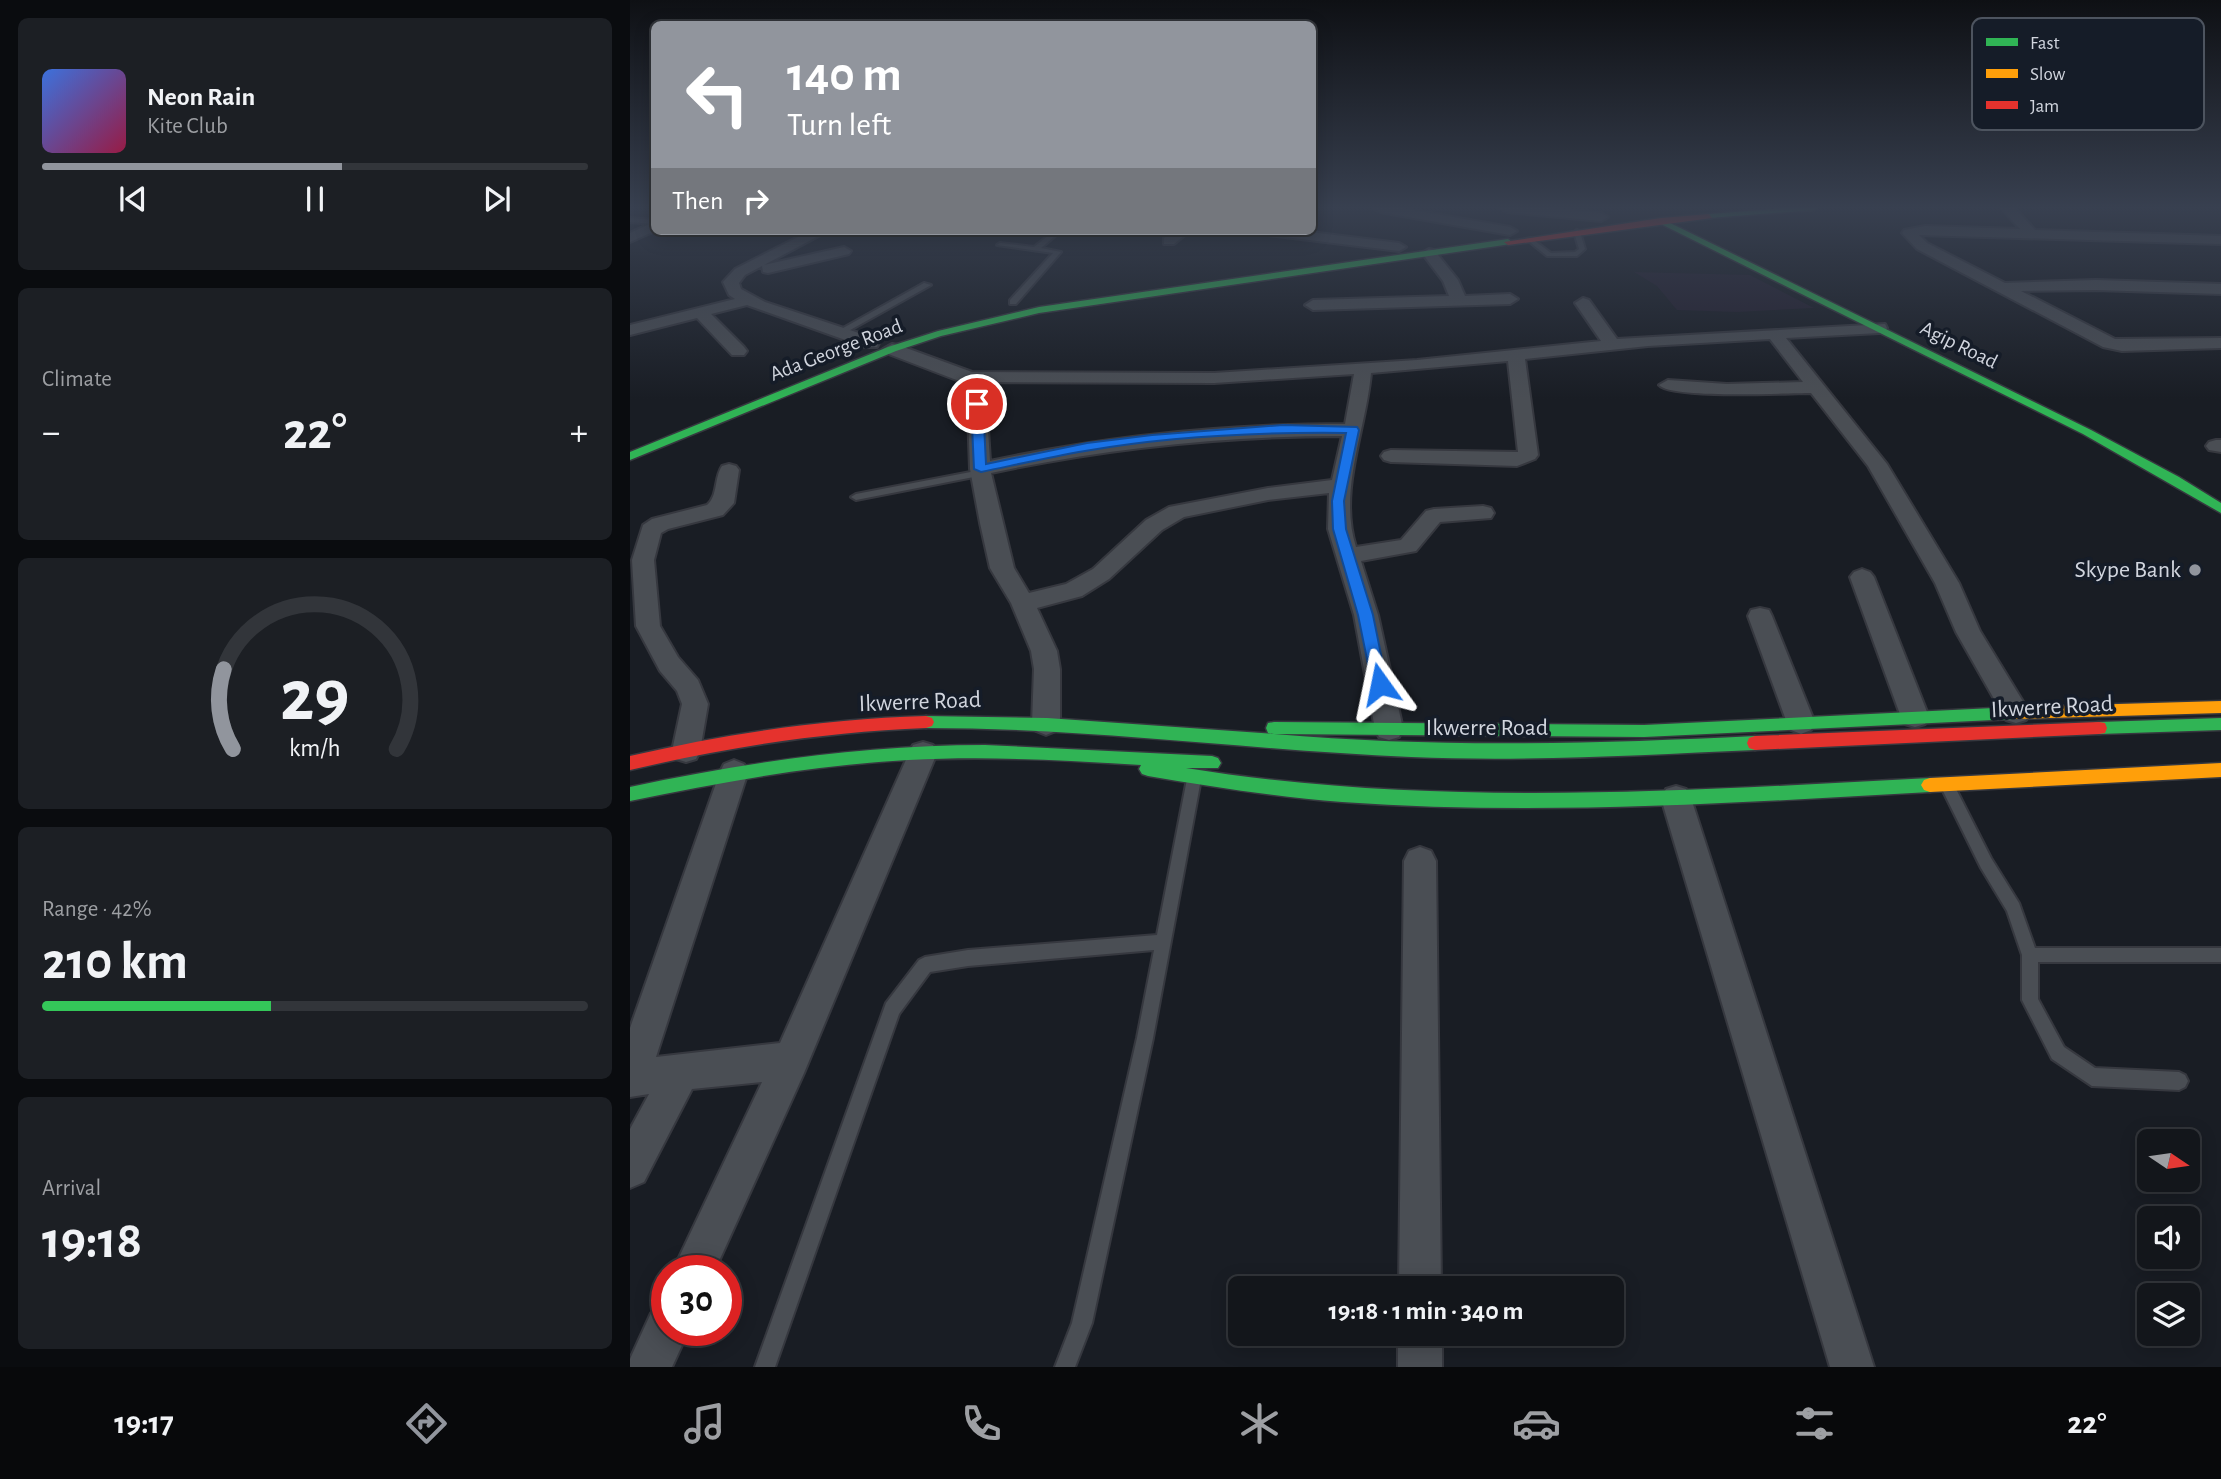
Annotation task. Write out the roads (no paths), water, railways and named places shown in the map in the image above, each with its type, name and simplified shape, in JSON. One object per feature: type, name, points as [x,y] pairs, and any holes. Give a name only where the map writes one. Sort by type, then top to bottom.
[{"type":"main road","name":"Ada George Road","points":[[630,456],[936,321],[1013,302],[1225,272]]},
{"type":"main road","name":"Ada George Road","points":[[630,441],[881,346],[1040,310],[1301,272]]},
{"type":"main road","name":"Agip Road","points":[[1772,272],[2129,454],[2221,509]]},
{"type":"main road","name":"Agip Road","points":[[1781,272],[2099,427],[2221,495]]},
{"type":"main road","points":[[1171,734],[1220,728],[1608,731],[2221,707]]},
{"type":"main road","name":"Ikwerre Road","points":[[630,763],[794,733],[868,725],[952,722],[1046,724],[1345,747],[1473,752],[1616,749],[2221,724]]},
{"type":"main road","name":"Ikwerre Road","points":[[630,794],[734,772],[850,757],[923,752],[1096,756],[1233,764]]},
{"type":"main road","points":[[1096,756],[1194,778],[1273,789],[1482,800],[1676,798],[2221,770]]},
{"type":"street","points":[[744,272],[731,282],[734,292],[750,300],[970,377],[1213,378],[1363,369],[1611,343],[1879,328]]},
{"type":"street","points":[[736,277],[758,272]]},
{"type":"street","points":[[1444,272],[1451,280],[1459,300]]},
{"type":"street","points":[[1973,272],[2109,343],[2122,346],[2221,343]]},
{"type":"street","points":[[2003,287],[2096,285],[2221,289]]},
{"type":"street","points":[[1313,305],[1510,299]]},
{"type":"street","points":[[630,330],[750,300]]},
{"type":"street","points":[[1583,303],[1611,343]]},
{"type":"street","points":[[701,312],[738,351]]},
{"type":"street","points":[[1775,335],[1877,464],[1947,583],[1968,632],[2016,713]]},
{"type":"street","points":[[1391,456],[1517,460],[1528,455],[1516,353]]},
{"type":"street","points":[[1363,369],[1338,501],[1339,529],[1366,615],[1389,729]]},
{"type":"street","points":[[970,377],[976,383],[981,471],[1002,568],[1023,603],[1044,651],[1047,670],[1046,724]]},
{"type":"street","points":[[1668,385],[1727,389],[1817,387]]},
{"type":"street","points":[[981,471],[1107,444],[1283,429],[1353,430]]},
{"type":"street","points":[[686,751],[695,704],[689,687],[669,663],[648,626],[636,562],[651,530],[660,524],[715,510],[723,503],[729,470]]},
{"type":"street","points":[[1023,603],[1074,590],[1101,574],[1154,525],[1177,512],[1268,494],[1341,485]]},
{"type":"street","points":[[1348,556],[1408,546],[1434,516],[1483,513]]},
{"type":"street","points":[[1863,577],[1915,717]]},
{"type":"street","points":[[1760,616],[1801,723]]},
{"type":"street","points":[[701,1255],[791,1060],[923,752]]},
{"type":"street","points":[[734,772],[631,1078],[791,1060]]},
{"type":"street","points":[[1676,798],[1852,1367]]},
{"type":"street","points":[[1420,861],[1420,1276]]},
{"type":"street","points":[[630,1168],[682,1071]]},
{"type":"street","points":[[649,1367],[659,1346]]},
{"type":"street","points":[[1420,1346],[1420,1367]]},
{"type":"lane","points":[[1013,302],[1040,272]]},
{"type":"lane","points":[[840,332],[927,285]]},
{"type":"lane","points":[[856,497],[981,471]]},
{"type":"lane","points":[[1065,1367],[1082,1323],[1145,1038],[1194,778]]},
{"type":"lane","points":[[1946,784],[1986,863],[2014,908],[2030,955],[2030,1000],[2058,1053],[2092,1077],[2179,1081]]},
{"type":"lane","points":[[765,1367],[892,1009],[925,965],[968,958],[1163,942]]},
{"type":"lane","points":[[2030,955],[2221,955]]},
{"type":"place","name":"Skype Bank","points":[[2195,570]]}]
